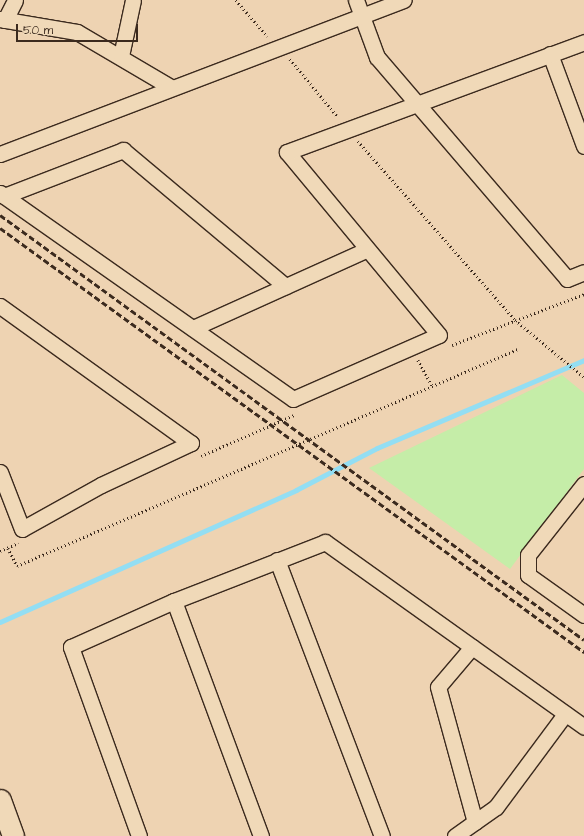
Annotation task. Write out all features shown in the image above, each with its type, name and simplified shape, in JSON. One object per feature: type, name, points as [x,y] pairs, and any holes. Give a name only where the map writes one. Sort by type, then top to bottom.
[{"type":"street","points":[[15,0],[2,19],[77,32],[121,56],[172,88]]},
{"type":"street","points":[[121,56],[133,0]]},
{"type":"street","points":[[356,0],[377,57],[419,103],[567,278],[584,272]]},
{"type":"street","points":[[0,154],[404,0]]},
{"type":"street","points":[[2,194],[293,399],[439,335],[366,250],[287,152],[584,42]]},
{"type":"street","points":[[550,54],[584,146]]},
{"type":"street","points":[[2,194],[123,150],[286,286]]},
{"type":"street","points":[[193,328],[366,250]]},
{"type":"street","points":[[0,306],[191,443],[101,485],[22,529],[0,472]]},
{"type":"street","points":[[584,484],[528,555],[528,575],[584,616]]},
{"type":"street","points":[[140,836],[71,647],[174,601],[325,542],[584,728]]},
{"type":"street","points":[[277,560],[382,836]]},
{"type":"street","points":[[174,601],[261,836]]},
{"type":"street","points":[[472,647],[438,687],[475,822]]},
{"type":"street","points":[[455,836],[496,807],[565,714]]},
{"type":"street","points":[[0,800],[13,836]]},
{"type":"path","points":[[236,0],[278,48],[294,62],[348,129],[514,320],[584,377]]},
{"type":"path","points":[[450,346],[584,294]]},
{"type":"path","points":[[8,548],[17,566],[518,349]]},
{"type":"path","points":[[414,361],[424,356]]},
{"type":"path","points":[[418,359],[433,387]]},
{"type":"path","points":[[200,456],[300,412]]},
{"type":"path","points":[[0,552],[20,542]]},
{"type":"green space","points":[[562,375],[584,393],[584,469],[510,569],[369,468]]},
{"type":"waterway","points":[[0,622],[296,490],[377,448],[584,360]]},
{"type":"railway","points":[[0,215],[584,640]]},
{"type":"railway","points":[[0,228],[584,652]]}]
